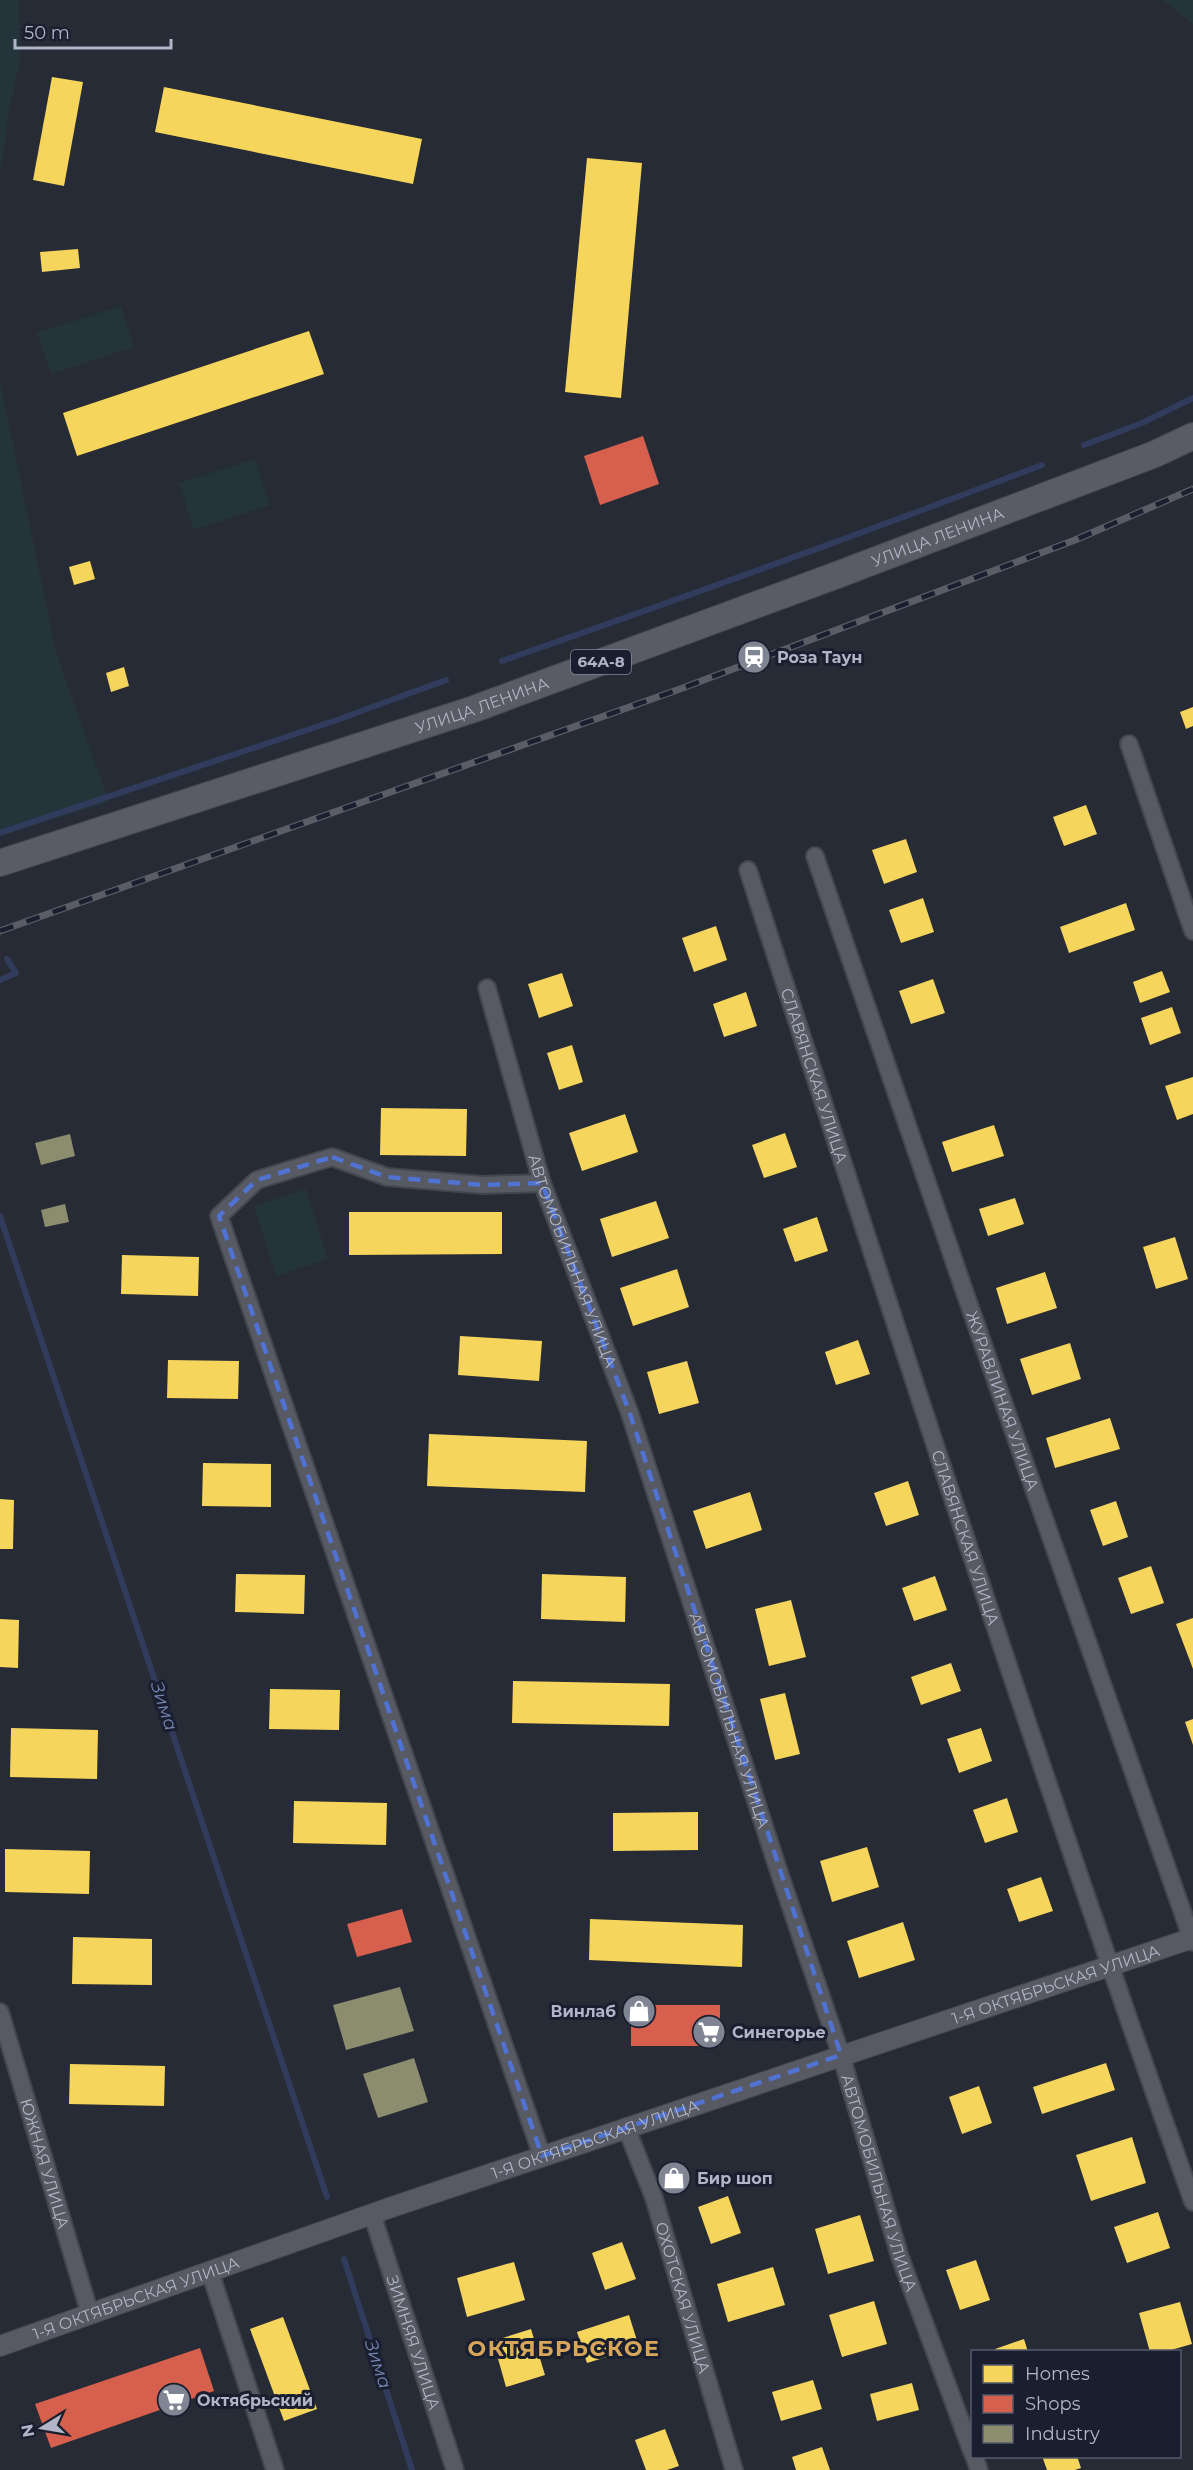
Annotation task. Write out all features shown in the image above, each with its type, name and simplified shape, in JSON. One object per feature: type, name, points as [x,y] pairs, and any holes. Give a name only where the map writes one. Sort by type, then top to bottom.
[{"type":"main road","name":"УЛИЦА ЛЕНИНА","points":[[0,863],[474,709],[848,571],[1155,454],[1193,436]]},
{"type":"street","points":[[1129,744],[1193,930]]},
{"type":"street","name":"ЖУРАВЛИНАЯ УЛИЦА","points":[[815,856],[1029,1480],[1192,1939]]},
{"type":"street","name":"СЛАВЯНСКАЯ УЛИЦА","points":[[748,870],[917,1394],[1109,1966],[1193,2202]]},
{"type":"street","name":"АВТОМОБИЛЬНАЯ УЛИЦА","points":[[487,988],[542,1183],[629,1411],[776,1864],[841,2055],[900,2258],[971,2449]]},
{"type":"street","points":[[542,1183],[483,1185],[387,1177],[332,1157],[257,1180],[219,1216],[542,2156]]},
{"type":"street","name":"1-Я ОКТЯБРЬСКАЯ УЛИЦА","points":[[0,2346],[626,2127],[1192,1939]]},
{"type":"street","name":"ЮЖНАЯ УЛИЦА","points":[[0,2012],[90,2314]]},
{"type":"street","name":"ОХОТСКАЯ УЛИЦА","points":[[626,2127],[654,2198],[734,2470]]},
{"type":"street","name":"ЗИМНЯЯ УЛИЦА","points":[[372,2214],[455,2470]]},
{"type":"street","points":[[210,2272],[275,2470]]},
{"type":"highlighted area","points":[[332,1157],[387,1177],[483,1185],[542,1183],[629,1411],[841,2055],[542,2156],[219,1216],[257,1180]]},
{"type":"shaded area","points":[[0,0],[19,0],[20,62],[10,105],[0,176]]},
{"type":"shaded area","points":[[1163,0],[1193,0],[1193,24]]},
{"type":"shaded area","points":[[121,306],[134,347],[51,374],[37,333]]},
{"type":"shaded area","points":[[0,381],[56,652],[109,802],[0,836]]},
{"type":"shaded area","points":[[255,459],[270,505],[194,530],[179,483]]},
{"type":"shaded area","points":[[306,1189],[328,1259],[276,1276],[254,1206]]},
{"type":"building: Homes","points":[[52,77],[83,82],[64,186],[33,180]]},
{"type":"building: Homes","points":[[164,87],[422,139],[413,184],[155,132]]},
{"type":"building: Homes","points":[[587,158],[642,163],[621,398],[565,392]]},
{"type":"building: Homes","points":[[78,249],[80,268],[42,272],[40,252]]},
{"type":"building: Homes","points":[[309,331],[324,374],[77,456],[63,413]]},
{"type":"building: Homes","points":[[90,561],[95,579],[74,585],[69,567]]},
{"type":"building: Homes","points":[[124,667],[129,686],[111,692],[106,673]]},
{"type":"building: Homes","points":[[1193,707],[1193,726],[1186,729],[1180,712]]},
{"type":"building: Homes","points":[[1086,805],[1097,834],[1064,846],[1053,817]]},
{"type":"building: Homes","points":[[906,839],[917,872],[884,884],[872,850]]},
{"type":"building: Homes","points":[[923,898],[934,932],[901,943],[889,910]]},
{"type":"building: Homes","points":[[1126,903],[1135,930],[1069,953],[1060,927]]},
{"type":"building: Homes","points":[[716,926],[727,960],[694,972],[682,938]]},
{"type":"building: Homes","points":[[1162,971],[1170,992],[1140,1003],[1133,982]]},
{"type":"building: Homes","points":[[562,973],[573,1006],[539,1018],[528,984]]},
{"type":"building: Homes","points":[[933,979],[945,1013],[911,1024],[899,991]]},
{"type":"building: Homes","points":[[746,992],[757,1026],[724,1037],[713,1004]]},
{"type":"building: Homes","points":[[1172,1007],[1181,1033],[1150,1045],[1141,1018]]},
{"type":"building: Homes","points":[[572,1045],[583,1082],[559,1090],[547,1053]]},
{"type":"building: Homes","points":[[1193,1077],[1193,1114],[1177,1120],[1165,1086]]},
{"type":"building: Homes","points":[[381,1108],[467,1109],[466,1156],[380,1155]]},
{"type":"building: Homes","points":[[625,1114],[638,1152],[582,1171],[569,1133]]},
{"type":"building: Homes","points":[[994,1125],[1004,1156],[952,1172],[942,1142]]},
{"type":"building: Homes","points":[[785,1133],[797,1167],[764,1178],[752,1145]]},
{"type":"building: Homes","points":[[1015,1198],[1024,1224],[988,1236],[979,1209]]},
{"type":"building: Homes","points":[[656,1201],[669,1238],[612,1257],[600,1219]]},
{"type":"building: Homes","points":[[349,1212],[502,1212],[502,1254],[349,1255]]},
{"type":"building: Homes","points":[[817,1217],[828,1251],[795,1262],[783,1229]]},
{"type":"building: Homes","points":[[1175,1237],[1188,1279],[1156,1289],[1143,1247]]},
{"type":"building: Homes","points":[[122,1255],[199,1257],[198,1296],[121,1294]]},
{"type":"building: Homes","points":[[677,1269],[689,1307],[633,1326],[620,1288]]},
{"type":"building: Homes","points":[[1045,1272],[1057,1308],[1007,1324],[996,1288]]},
{"type":"building: Homes","points":[[460,1336],[542,1341],[539,1381],[458,1375]]},
{"type":"building: Homes","points":[[858,1340],[870,1374],[836,1385],[825,1352]]},
{"type":"building: Homes","points":[[1070,1343],[1081,1379],[1032,1395],[1020,1359]]},
{"type":"building: Homes","points":[[168,1360],[239,1361],[238,1399],[167,1398]]},
{"type":"building: Homes","points":[[687,1361],[699,1403],[659,1414],[647,1372]]},
{"type":"building: Homes","points":[[1110,1418],[1120,1449],[1055,1468],[1046,1438]]},
{"type":"building: Homes","points":[[429,1434],[587,1441],[585,1492],[427,1486]]},
{"type":"building: Homes","points":[[203,1463],[271,1464],[271,1507],[202,1506]]},
{"type":"building: Homes","points":[[908,1481],[919,1515],[886,1526],[874,1493]]},
{"type":"building: Homes","points":[[750,1492],[762,1530],[706,1549],[693,1511]]},
{"type":"building: Homes","points":[[0,1499],[14,1500],[13,1549],[0,1549]]},
{"type":"building: Homes","points":[[1116,1501],[1128,1537],[1103,1546],[1090,1510]]},
{"type":"building: Homes","points":[[1151,1566],[1164,1603],[1131,1614],[1118,1578]]},
{"type":"building: Homes","points":[[236,1574],[305,1575],[304,1614],[235,1612]]},
{"type":"building: Homes","points":[[542,1574],[626,1577],[625,1622],[541,1619]]},
{"type":"building: Homes","points":[[935,1576],[947,1610],[914,1621],[902,1588]]},
{"type":"building: Homes","points":[[791,1600],[806,1657],[769,1666],[755,1609]]},
{"type":"building: Homes","points":[[1193,1618],[1193,1669],[1176,1624]]},
{"type":"building: Homes","points":[[0,1619],[19,1620],[18,1668],[0,1667]]},
{"type":"building: Homes","points":[[951,1663],[961,1691],[921,1705],[911,1677]]},
{"type":"building: Homes","points":[[513,1681],[670,1684],[669,1726],[512,1723]]},
{"type":"building: Homes","points":[[270,1689],[340,1690],[339,1730],[269,1729]]},
{"type":"building: Homes","points":[[785,1693],[800,1754],[775,1760],[760,1699]]},
{"type":"building: Homes","points":[[1193,1719],[1193,1745],[1185,1722]]},
{"type":"building: Homes","points":[[11,1728],[98,1730],[97,1779],[10,1777]]},
{"type":"building: Homes","points":[[981,1728],[992,1761],[959,1773],[947,1739]]},
{"type":"building: Homes","points":[[1007,1798],[1018,1832],[985,1843],[973,1810]]},
{"type":"building: Homes","points":[[294,1801],[387,1803],[386,1845],[293,1843]]},
{"type":"building: Homes","points":[[698,1812],[698,1850],[613,1851],[613,1813]]},
{"type":"building: Homes","points":[[867,1847],[879,1887],[832,1902],[820,1861]]},
{"type":"building: Homes","points":[[5,1849],[90,1851],[89,1894],[5,1892]]},
{"type":"building: Homes","points":[[1041,1877],[1053,1911],[1019,1922],[1007,1889]]},
{"type":"building: Homes","points":[[590,1919],[743,1925],[742,1967],[589,1960]]},
{"type":"building: Homes","points":[[903,1922],[915,1960],[859,1978],[847,1941]]},
{"type":"building: Homes","points":[[73,1937],[152,1939],[152,1985],[72,1984]]},
{"type":"building: Homes","points":[[1106,2063],[1115,2090],[1042,2114],[1033,2087]]},
{"type":"building: Homes","points":[[70,2064],[165,2066],[164,2106],[69,2104]]},
{"type":"building: Homes","points":[[979,2086],[992,2123],[962,2134],[949,2097]]},
{"type":"building: Homes","points":[[1132,2137],[1146,2183],[1091,2201],[1076,2155]]},
{"type":"building: Homes","points":[[728,2196],[741,2233],[711,2244],[698,2207]]},
{"type":"building: Homes","points":[[1158,2212],[1170,2248],[1127,2263],[1114,2227]]},
{"type":"building: Homes","points":[[860,2215],[874,2261],[828,2274],[815,2229]]},
{"type":"building: Homes","points":[[622,2242],[636,2279],[605,2290],[592,2253]]},
{"type":"building: Homes","points":[[976,2260],[990,2300],[960,2310],[946,2270]]},
{"type":"building: Homes","points":[[514,2262],[525,2300],[467,2317],[457,2278]]},
{"type":"building: Homes","points":[[773,2267],[785,2305],[728,2322],[717,2284]]},
{"type":"building: Homes","points":[[874,2301],[887,2344],[842,2357],[829,2315]]},
{"type":"building: Homes","points":[[1180,2302],[1192,2344],[1171,2350],[1149,2350],[1139,2313]]},
{"type":"building: Homes","points":[[629,2315],[639,2347],[587,2363],[577,2332]]},
{"type":"building: Homes","points":[[283,2317],[317,2409],[284,2421],[250,2329]]},
{"type":"building: Homes","points":[[531,2329],[545,2375],[506,2387],[493,2341]]},
{"type":"building: Homes","points":[[1024,2339],[1027,2350],[995,2350]]},
{"type":"building: Homes","points":[[813,2380],[822,2409],[781,2421],[772,2392]]},
{"type":"building: Homes","points":[[912,2383],[919,2410],[877,2421],[870,2394]]},
{"type":"building: Homes","points":[[665,2429],[679,2466],[667,2470],[646,2470],[635,2440]]},
{"type":"building: Homes","points":[[822,2447],[830,2470],[796,2470],[792,2457]]},
{"type":"building: Homes","points":[[1043,2458],[1078,2458],[1081,2468],[1075,2470],[1047,2470]]},
{"type":"building: Shops","points":[[643,436],[659,484],[600,505],[584,456]]},
{"type":"building: Shops","points":[[402,1909],[412,1942],[357,1957],[347,1924]]},
{"type":"building: Shops","points":[[631,2005],[720,2005],[720,2046],[631,2046]]},
{"type":"building: Shops","points":[[200,2348],[214,2391],[51,2448],[35,2404]]},
{"type":"building: Industry","points":[[70,1134],[75,1156],[41,1165],[35,1143]]},
{"type":"building: Industry","points":[[65,1204],[69,1222],[45,1227],[41,1210]]},
{"type":"building: Industry","points":[[400,1987],[414,2031],[346,2050],[333,2005]]},
{"type":"building: Industry","points":[[414,2058],[428,2102],[378,2118],[363,2074]]},
{"type":"waterway","points":[[1084,445],[1142,423],[1193,398]]},
{"type":"waterway","points":[[502,661],[773,565],[1042,465]]},
{"type":"waterway","points":[[0,833],[334,721],[446,680]]},
{"type":"waterway","name":"Зима","points":[[0,980],[16,973],[7,959]]},
{"type":"waterway","name":"Зима","points":[[0,1216],[327,2197]]},
{"type":"waterway","name":"Зима","points":[[344,2259],[412,2470]]},
{"type":"railway","points":[[0,931],[680,689],[1075,540],[1193,489]]},
{"type":"place","name":"Роза Таун","points":[[754,657]]},
{"type":"place","name":"Винлаб","points":[[639,2011]]},
{"type":"place","name":"Синегорье","points":[[709,2032]]},
{"type":"place","name":"Бир шоп","points":[[674,2178]]},
{"type":"place","name":"Октябрьский","points":[[174,2400]]},
{"type":"district","name":"ОКТЯБРЬСКОЕ","points":[[564,2348]]}]
